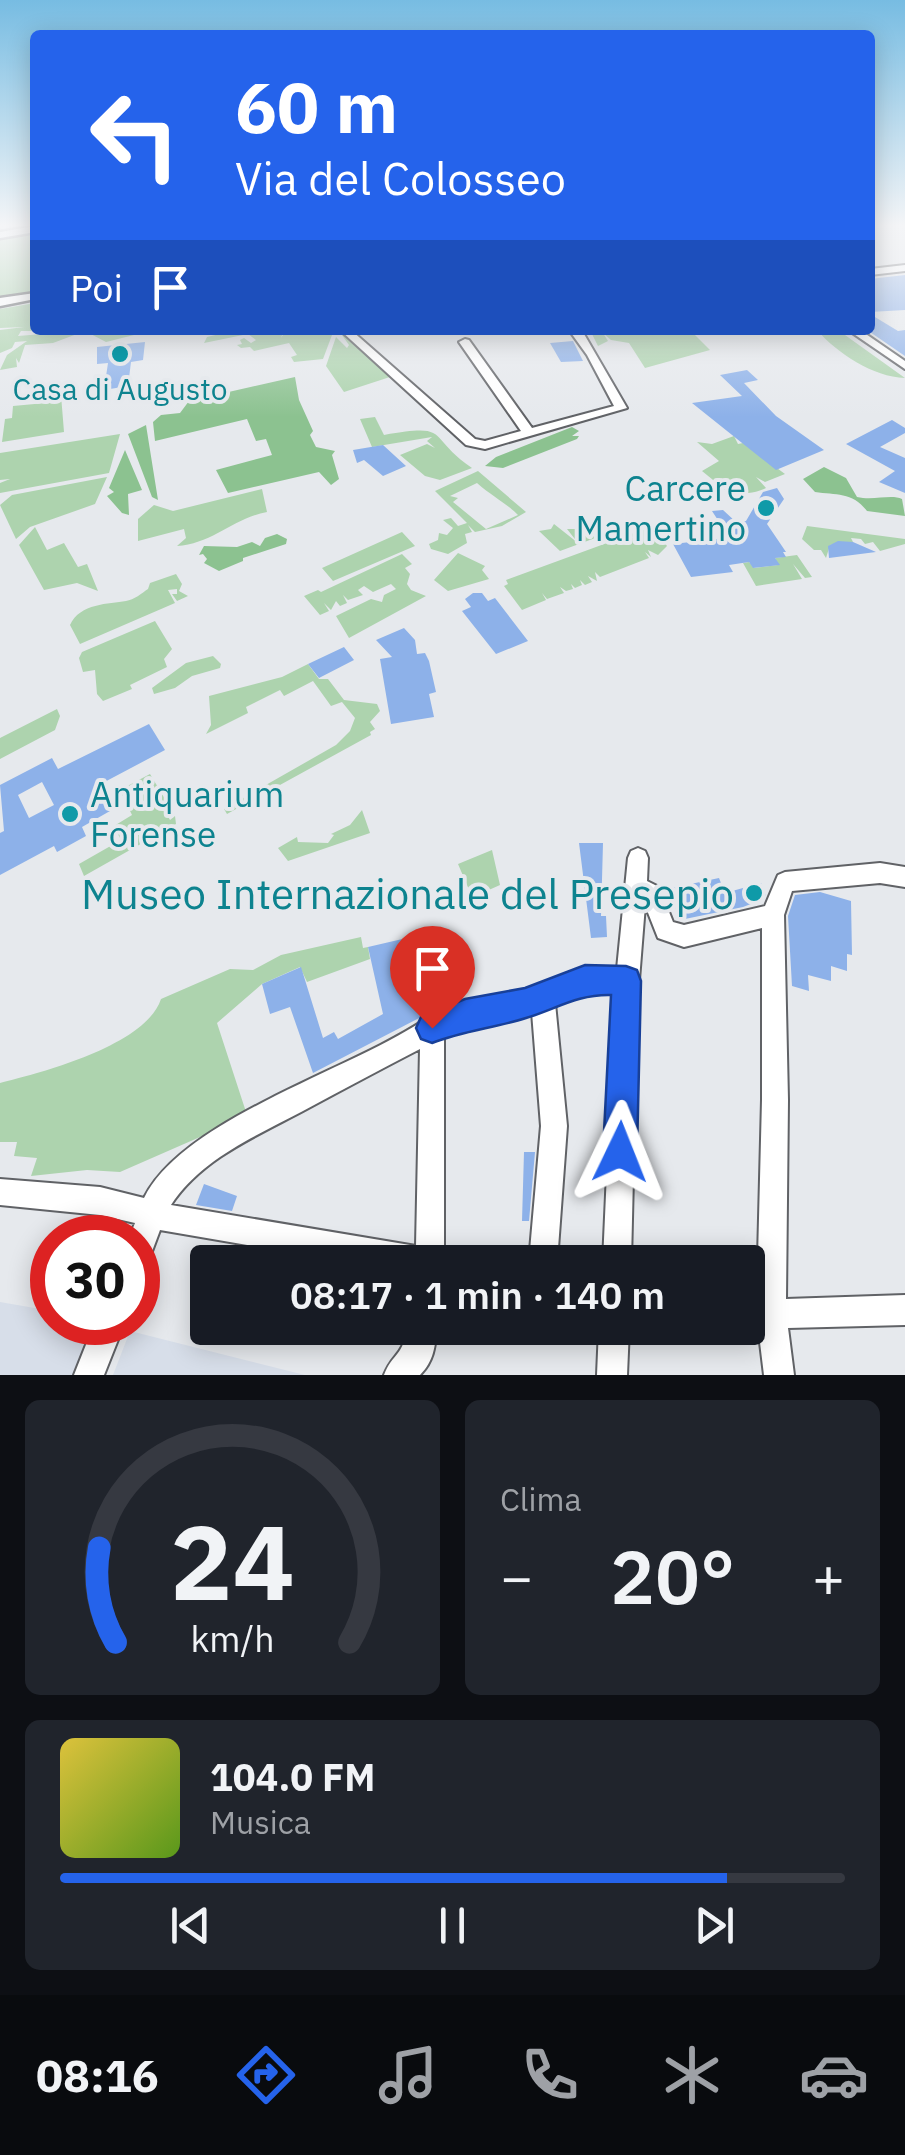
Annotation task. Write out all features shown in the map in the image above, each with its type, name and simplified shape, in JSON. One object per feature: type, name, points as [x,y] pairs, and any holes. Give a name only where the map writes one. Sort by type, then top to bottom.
[{"type":"main road","points":[[0,302],[30,297]]},
{"type":"street","points":[[352,335],[469,440],[487,445],[622,408],[578,335]]},
{"type":"street","points":[[860,335],[905,366]]},
{"type":"street","points":[[465,342],[529,433]]},
{"type":"street","points":[[618,1245],[626,993],[638,858]]},
{"type":"street","points":[[765,1246],[776,1100],[773,915],[785,882],[880,872],[905,877]]},
{"type":"street","points":[[634,886],[651,894],[668,932],[684,936],[773,915]]},
{"type":"street","points":[[152,1214],[172,1180],[194,1159],[432,1028],[465,1014],[543,997],[594,978],[626,993]]},
{"type":"street","points":[[543,997],[554,1126],[545,1245]]},
{"type":"street","points":[[429,1245],[432,1028]]},
{"type":"street","points":[[0,1192],[100,1201],[152,1214],[331,1245]]},
{"type":"street","points":[[765,1312],[905,1310]]},
{"type":"street","points":[[765,1329],[779,1375]]},
{"type":"street","points":[[89,1375],[101,1345]]},
{"type":"street","points":[[612,1375],[613,1345]]},
{"type":"shaded area","points":[[0,1302],[30,1307],[30,1345],[86,1345],[73,1375],[0,1375]]},
{"type":"shaded area","points":[[160,1339],[305,1375],[113,1375],[125,1345],[160,1345]]},
{"type":"green space","points":[[0,288],[30,288],[30,292],[0,297]]},
{"type":"green space","points":[[30,304],[30,331],[21,331],[18,336],[74,335],[53,343],[25,345],[19,363],[16,358],[17,367],[0,370],[7,355],[27,341],[15,342],[12,348],[0,353],[0,330],[24,327],[0,328],[0,309]]},
{"type":"green space","points":[[93,335],[134,335],[106,342]]},
{"type":"green space","points":[[215,335],[243,335],[204,343],[207,337]]},
{"type":"green space","points":[[249,335],[332,335],[323,359],[294,362],[291,357],[297,355],[289,343],[254,351],[237,345],[244,338],[251,343],[256,340]]},
{"type":"green space","points":[[342,335],[393,376],[344,392],[326,366],[336,337],[347,348]]},
{"type":"green space","points":[[592,335],[604,335],[608,341],[598,346]]},
{"type":"green space","points":[[605,335],[695,335],[710,350],[645,368],[629,343]]},
{"type":"green space","points":[[822,335],[845,335],[905,378],[856,362]]},
{"type":"green space","points":[[295,377],[316,447],[335,451],[332,455],[339,479],[331,485],[319,472],[228,493],[216,470],[272,455],[266,439],[256,441],[247,419],[155,441],[153,422],[161,415],[180,413],[189,401]]},
{"type":"green space","points":[[61,395],[64,432],[2,442],[5,419],[12,418],[13,406],[56,402]]},
{"type":"green space","points":[[375,417],[384,435],[420,431],[436,435],[472,468],[440,480],[425,476],[400,455],[427,444],[435,448],[427,441],[432,437],[372,447],[360,419]]},
{"type":"green space","points":[[146,425],[158,500],[152,497],[128,434]]},
{"type":"green space","points":[[572,427],[579,431],[572,436],[579,436],[577,439],[503,468],[485,466],[496,457]]},
{"type":"green space","points":[[120,434],[109,473],[0,493],[0,483],[10,479],[0,480],[0,453]]},
{"type":"green space","points":[[734,436],[738,444],[743,443],[785,474],[765,482],[756,477],[766,488],[734,497],[702,471],[719,461],[697,442],[712,444]]},
{"type":"green space","points":[[125,450],[142,490],[128,494],[129,515],[122,513],[107,496],[114,492],[109,488]]},
{"type":"green space","points":[[824,467],[846,478],[857,497],[902,499],[905,516],[867,511],[850,497],[815,492],[803,479]]},
{"type":"green space","points":[[478,471],[526,512],[502,526],[475,532],[468,525],[472,532],[465,534],[467,543],[448,554],[431,549],[429,544],[438,540],[439,533],[447,535],[453,528],[443,520],[451,518],[458,526],[467,523],[435,491]],"holes":[[[477,483],[509,507],[518,515],[486,529],[453,502],[458,498],[450,496]]]},
{"type":"green space","points":[[107,477],[95,504],[30,527],[16,539],[0,505],[12,495]]},
{"type":"green space","points":[[262,489],[267,512],[201,541],[177,546],[186,538],[184,529],[138,541],[138,519],[154,505],[173,511]]},
{"type":"green space","points":[[601,520],[617,530],[560,551],[539,531],[551,529],[554,524],[578,543],[567,529],[581,529],[592,522],[600,524]]},
{"type":"green space","points":[[807,526],[905,539],[905,544],[880,551],[873,542],[865,544],[861,539],[851,538],[853,542],[830,545],[826,558],[821,550],[814,550],[802,539]]},
{"type":"green space","points":[[35,527],[47,550],[64,543],[78,567],[87,564],[98,591],[77,583],[44,590],[19,545]]},
{"type":"green space","points":[[649,528],[644,535],[661,537],[667,546],[658,555],[648,550],[651,557],[645,552],[649,558],[600,577],[595,572],[597,581],[588,576],[592,582],[585,585],[580,580],[582,585],[575,588],[571,584],[573,589],[566,591],[560,587],[564,593],[547,599],[542,593],[546,600],[522,610],[504,586],[508,584],[506,580],[626,536],[633,538],[631,534]]},
{"type":"green space","points":[[402,532],[415,546],[333,581],[322,568]]},
{"type":"green space","points":[[277,534],[287,539],[286,544],[243,558],[219,571],[204,563],[207,559],[203,554],[199,555],[204,546],[237,547],[252,542],[260,546],[265,538]]},
{"type":"green space","points":[[458,553],[485,566],[482,570],[489,579],[448,591],[434,580]]},
{"type":"green space","points":[[402,554],[412,564],[405,568],[410,574],[407,584],[426,596],[349,638],[336,616],[371,599],[382,602],[384,595],[396,589],[391,584],[373,592],[364,586],[358,590],[363,595],[348,600],[343,595],[347,603],[340,606],[336,601],[331,610],[324,603],[329,611],[320,615],[304,596],[321,592]]},
{"type":"green space","points":[[797,555],[812,577],[805,578],[793,564],[802,579],[756,586],[743,563],[749,562],[754,568],[778,565],[775,558]]},
{"type":"green space","points":[[176,574],[182,584],[179,591],[188,596],[177,601],[172,594],[177,594],[177,589],[168,590],[175,603],[80,644],[70,625],[81,612],[132,599],[148,589],[150,583]]},
{"type":"green space","points":[[155,621],[172,649],[164,659],[167,667],[130,685],[132,689],[103,701],[97,694],[95,670],[83,672],[79,658],[82,652]]},
{"type":"green space","points":[[213,656],[220,668],[154,694],[152,688],[186,663]]},
{"type":"green space","points":[[308,664],[319,679],[328,679],[344,700],[377,704],[380,711],[370,722],[375,729],[371,735],[227,814],[224,809],[336,745],[350,731],[355,718],[342,702],[331,706],[313,681],[284,696],[280,690],[246,707],[248,713],[206,734],[211,725],[209,696],[282,677]]},
{"type":"green space","points":[[57,709],[60,716],[55,730],[0,759],[0,738]]},
{"type":"green space","points":[[150,774],[171,809],[164,809],[170,820],[175,816],[176,824],[84,876],[79,864],[121,840],[114,826],[132,815],[120,790]]},
{"type":"green space","points":[[362,810],[370,833],[288,861],[278,848],[297,837],[298,842],[328,843],[334,835],[331,834],[350,825]]},
{"type":"green space","points":[[492,850],[500,885],[462,902],[459,893],[470,892],[458,864]]},
{"type":"green space","points":[[361,937],[370,959],[307,982],[300,967],[262,984],[217,1023],[247,1115],[266,1108],[120,1172],[87,1170],[31,1176],[37,1158],[14,1156],[17,1142],[0,1142],[0,1083],[66,1064],[115,1043],[152,1015],[161,999],[230,969],[253,970],[281,955]]},
{"type":"building","points":[[875,288],[905,288],[905,310],[875,312]]},
{"type":"building","points":[[875,317],[898,331],[905,330],[905,356],[874,335]]},
{"type":"building","points":[[573,341],[583,361],[561,362],[550,343]]},
{"type":"building","points":[[145,342],[143,360],[131,362],[128,386],[104,390],[108,363],[97,364],[97,347]]},
{"type":"building","points":[[747,370],[758,380],[744,383],[776,416],[824,450],[776,470],[692,403],[742,396],[720,375]]},
{"type":"building","points":[[892,420],[905,428],[905,433],[880,447],[905,458],[905,493],[879,482],[895,471],[846,444]]},
{"type":"building","points":[[383,445],[406,466],[383,476],[364,460],[357,463],[353,450]]},
{"type":"building","points":[[777,488],[784,499],[767,524],[786,552],[786,557],[775,558],[780,565],[753,568],[749,562],[729,565],[733,572],[691,577],[673,544],[726,538],[712,511],[723,510],[736,522],[746,521],[763,492]]},
{"type":"building","points":[[838,541],[853,542],[876,552],[829,558],[828,546]]},
{"type":"building","points":[[482,593],[488,601],[495,598],[528,641],[496,654],[462,611],[471,607],[465,599]]},
{"type":"building","points":[[404,628],[415,640],[417,654],[425,653],[429,661],[436,692],[429,694],[434,717],[391,724],[380,659],[392,657],[376,640]]},
{"type":"building","points":[[344,647],[354,660],[319,678],[308,664]]},
{"type":"building","name":"Antiquarium Forense","points":[[149,724],[165,750],[97,786],[110,811],[82,827],[86,836],[57,852],[54,846],[0,875],[0,833],[4,831],[0,785],[52,758],[58,769]],"holes":[[[42,782],[54,805],[29,818],[18,795]]]},
{"type":"building","points":[[579,843],[603,843],[601,916],[606,916],[607,937],[591,938]]},
{"type":"building","points":[[719,878],[725,893],[761,883],[764,899],[680,920],[667,889]]},
{"type":"building","points":[[820,892],[851,901],[852,955],[847,954],[847,971],[831,966],[831,981],[808,975],[809,991],[792,986],[788,916],[795,895]]},
{"type":"building","points":[[411,937],[425,1015],[313,1073],[290,1007],[270,1014],[262,984],[301,967],[323,1038],[334,1032],[338,1039],[383,1014],[368,947]]},
{"type":"building","points":[[524,1152],[535,1152],[529,1221],[522,1221]]},
{"type":"building","points":[[204,1184],[237,1196],[232,1211],[196,1205]]},
{"type":"place","name":"Casa di Augusto","points":[[120,354]]},
{"type":"place","name":"Carcere Mamertino","points":[[766,508]]},
{"type":"place","name":"Antiquarium Forense","points":[[70,814]]},
{"type":"place","name":"Museo Internazionale del Presepio","points":[[754,893]]},
{"type":"route","points":[[432,1028],[465,1014],[525,1003],[585,980],[602,977],[626,981],[620,1152]]}]
